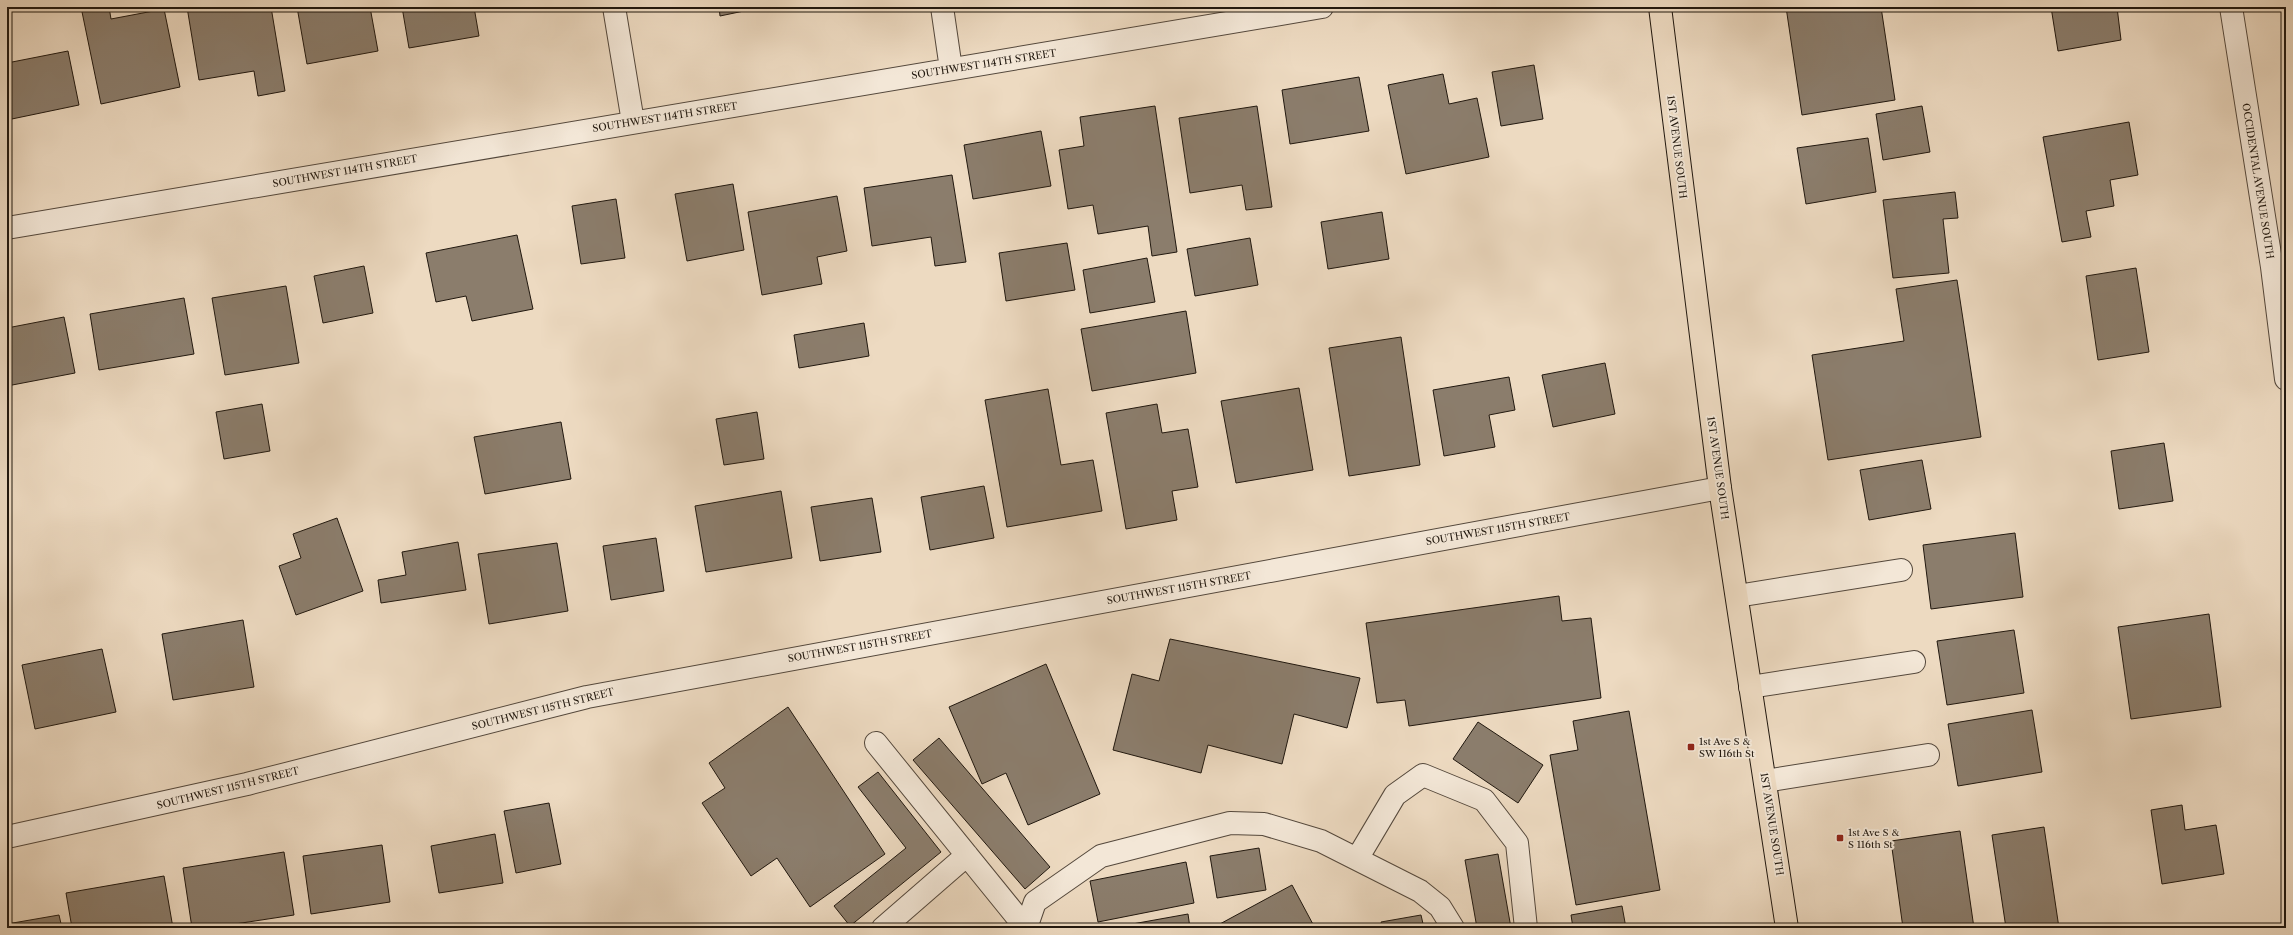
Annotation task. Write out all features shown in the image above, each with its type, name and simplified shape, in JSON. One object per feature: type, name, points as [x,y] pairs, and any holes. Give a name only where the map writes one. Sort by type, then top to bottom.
[{"type":"main road","name":"1ST AVENUE SOUTH","points":[[1660,7],[1720,488],[1787,928]]},
{"type":"street","points":[[614,7],[633,122]]},
{"type":"street","points":[[942,7],[951,69]]},
{"type":"street","name":"SOUTHWEST 114TH STREET","points":[[7,228],[1322,7]]},
{"type":"street","name":"OCCIDENTAL AVENUE SOUTH","points":[[2231,7],[2268,245],[2286,379]]},
{"type":"street","name":"SOUTHWEST 115TH STREET","points":[[7,837],[247,784],[587,697],[1720,488]]},
{"type":"street","points":[[1737,596],[1901,570]]},
{"type":"street","points":[[1750,687],[1914,662]]},
{"type":"street","points":[[876,743],[1026,928]]},
{"type":"street","points":[[1765,781],[1928,755]]},
{"type":"street","points":[[1357,859],[1395,795],[1423,775],[1484,800],[1517,843],[1526,928]]},
{"type":"street","points":[[1026,928],[1035,902],[1101,856],[1230,823],[1264,824],[1321,841],[1420,890],[1440,906],[1453,928]]},
{"type":"street","points":[[883,928],[967,855]]},
{"type":"building","points":[[81,7],[109,7],[111,19],[164,9],[180,87],[101,104]]},
{"type":"building","points":[[187,7],[271,7],[285,91],[258,96],[254,71],[199,80]]},
{"type":"building","points":[[297,7],[370,7],[378,51],[307,64]]},
{"type":"building","points":[[402,7],[474,7],[479,36],[409,48]]},
{"type":"building","points":[[719,7],[763,7],[720,16]]},
{"type":"building","points":[[1786,7],[1881,7],[1895,100],[1802,115]]},
{"type":"building","points":[[2051,7],[2117,7],[2121,40],[2058,51]]},
{"type":"building","points":[[68,51],[79,105],[7,120],[7,63]]},
{"type":"building","points":[[1534,65],[1543,119],[1501,126],[1492,72]]},
{"type":"building","points":[[1443,74],[1449,104],[1477,98],[1489,157],[1406,174],[1388,85]]},
{"type":"building","points":[[1359,77],[1369,131],[1290,144],[1282,90]]},
{"type":"building","points":[[1155,106],[1177,252],[1152,256],[1148,226],[1098,234],[1093,205],[1068,209],[1059,150],[1084,146],[1080,117]]},
{"type":"building","points":[[1257,106],[1272,207],[1246,210],[1242,185],[1190,193],[1179,118]]},
{"type":"building","points":[[1922,106],[1930,152],[1883,160],[1876,114]]},
{"type":"building","points":[[2129,122],[2138,175],[2110,180],[2114,206],[2086,211],[2091,237],[2062,242],[2043,137]]},
{"type":"building","points":[[1041,131],[1051,186],[973,199],[964,145]]},
{"type":"building","points":[[1868,138],[1876,192],[1806,204],[1797,148]]},
{"type":"building","points":[[952,175],[966,262],[935,266],[931,237],[872,246],[864,188]]},
{"type":"building","points":[[733,184],[744,250],[687,261],[675,194]]},
{"type":"building","points":[[1955,192],[1958,218],[1943,219],[1949,273],[1893,278],[1883,200]]},
{"type":"building","points":[[837,196],[847,251],[817,257],[822,284],[762,295],[748,212]]},
{"type":"building","points":[[616,199],[625,258],[581,264],[572,206]]},
{"type":"building","points":[[1382,212],[1389,259],[1328,269],[1321,222]]},
{"type":"building","points":[[517,235],[533,309],[472,321],[466,296],[436,302],[426,253]]},
{"type":"building","points":[[1250,238],[1258,285],[1195,296],[1187,249]]},
{"type":"building","points":[[1067,243],[1075,290],[1006,301],[999,253]]},
{"type":"building","points":[[1147,258],[1155,302],[1090,313],[1083,270]]},
{"type":"building","points":[[364,266],[373,313],[323,323],[314,276]]},
{"type":"building","points":[[2136,268],[2149,352],[2098,360],[2086,276]]},
{"type":"building","points":[[1957,280],[1981,437],[1828,460],[1812,355],[1904,341],[1896,289]]},
{"type":"building","points":[[286,286],[299,363],[225,375],[212,298]]},
{"type":"building","points":[[184,298],[194,354],[99,370],[90,314]]},
{"type":"building","points":[[1186,311],[1196,373],[1092,391],[1081,329]]},
{"type":"building","points":[[64,317],[75,373],[7,386],[7,328]]},
{"type":"building","points":[[864,323],[869,356],[799,368],[794,335]]},
{"type":"building","points":[[1401,337],[1420,465],[1349,476],[1329,348]]},
{"type":"building","points":[[1605,363],[1615,414],[1553,427],[1542,375]]},
{"type":"building","points":[[1509,377],[1515,410],[1489,415],[1495,447],[1444,456],[1433,390]]},
{"type":"building","points":[[1299,388],[1313,470],[1236,483],[1221,401]]},
{"type":"building","points":[[1048,389],[1061,465],[1093,460],[1102,511],[1007,527],[985,400]]},
{"type":"building","points":[[262,404],[270,451],[224,459],[216,412]]},
{"type":"building","points":[[1157,404],[1162,433],[1188,429],[1198,487],[1172,491],[1177,520],[1126,529],[1106,413]]},
{"type":"building","points":[[757,412],[764,459],[724,465],[716,419]]},
{"type":"building","points":[[561,422],[571,479],[485,494],[474,437]]},
{"type":"building","points":[[2164,443],[2173,501],[2119,509],[2111,451]]},
{"type":"building","points":[[1922,460],[1931,509],[1869,520],[1860,470]]},
{"type":"building","points":[[984,486],[994,538],[930,550],[921,497]]},
{"type":"building","points":[[781,491],[792,558],[706,572],[695,506]]},
{"type":"building","points":[[872,498],[881,552],[820,561],[811,507]]},
{"type":"building","points":[[337,518],[363,591],[296,615],[279,566],[301,558],[293,534]]},
{"type":"building","points":[[2015,533],[2023,597],[1931,609],[1923,545]]},
{"type":"building","points":[[656,538],[664,591],[611,600],[603,546]]},
{"type":"building","points":[[458,542],[466,590],[381,603],[378,580],[406,575],[402,552]]},
{"type":"building","points":[[557,543],[568,611],[489,624],[478,554]]},
{"type":"building","points":[[1559,596],[1562,621],[1591,618],[1601,698],[1409,726],[1405,700],[1377,703],[1366,623]]},
{"type":"building","points":[[2209,614],[2221,707],[2131,719],[2118,627]]},
{"type":"building","points":[[243,620],[254,687],[173,700],[162,634]]},
{"type":"building","points":[[2014,630],[2024,693],[1947,705],[1937,641]]},
{"type":"building","points":[[1170,639],[1360,678],[1347,728],[1294,714],[1282,764],[1208,745],[1201,773],[1113,750],[1132,674],[1159,681]]},
{"type":"building","points":[[102,649],[116,712],[35,729],[22,665]]},
{"type":"building","points":[[1046,664],[1100,794],[1028,825],[1006,773],[982,784],[949,707]]},
{"type":"building","points":[[788,707],[885,854],[810,907],[777,858],[751,876],[702,803],[725,788],[709,763]]},
{"type":"building","points":[[2032,710],[2042,772],[1958,786],[1948,724]]},
{"type":"building","points":[[1629,711],[1660,890],[1576,905],[1550,755],[1578,750],[1573,721]]},
{"type":"building","points":[[1478,722],[1543,765],[1518,803],[1453,759]]},
{"type":"building","points":[[939,738],[1050,867],[1025,889],[913,760]]},
{"type":"building","points":[[878,772],[941,852],[850,926],[834,906],[906,848],[858,787]]},
{"type":"building","points":[[549,803],[561,864],[516,873],[504,811]]},
{"type":"building","points":[[2182,805],[2185,830],[2216,825],[2224,874],[2162,884],[2151,810]]},
{"type":"building","points":[[2044,827],[2059,928],[2006,928],[1992,835]]},
{"type":"building","points":[[1960,831],[1974,928],[1903,928],[1891,841]]},
{"type":"building","points":[[495,834],[503,883],[439,893],[431,846]]},
{"type":"building","points":[[382,845],[390,902],[311,914],[303,856]]},
{"type":"building","points":[[1259,848],[1266,890],[1217,898],[1210,856]]},
{"type":"building","points":[[284,852],[294,915],[209,928],[192,928],[183,868]]},
{"type":"building","points":[[1498,854],[1511,928],[1477,928],[1465,860]]},
{"type":"building","points":[[1186,862],[1194,903],[1098,922],[1090,881]]},
{"type":"building","points":[[164,876],[173,928],[72,928],[66,893]]},
{"type":"building","points":[[1292,885],[1315,928],[1220,928],[1218,925]]},
{"type":"building","points":[[1622,906],[1626,928],[1573,928],[1571,915]]},
{"type":"building","points":[[1188,914],[1190,928],[1110,928]]},
{"type":"building","points":[[59,915],[62,928],[7,928],[7,924]]},
{"type":"building","points":[[1421,915],[1424,928],[1383,928],[1381,922]]},
{"type":"place","name":"1st Ave S & SW 116th St","points":[[1691,747]]},
{"type":"place","name":"1st Ave S & S 116th St","points":[[1840,838]]}]
